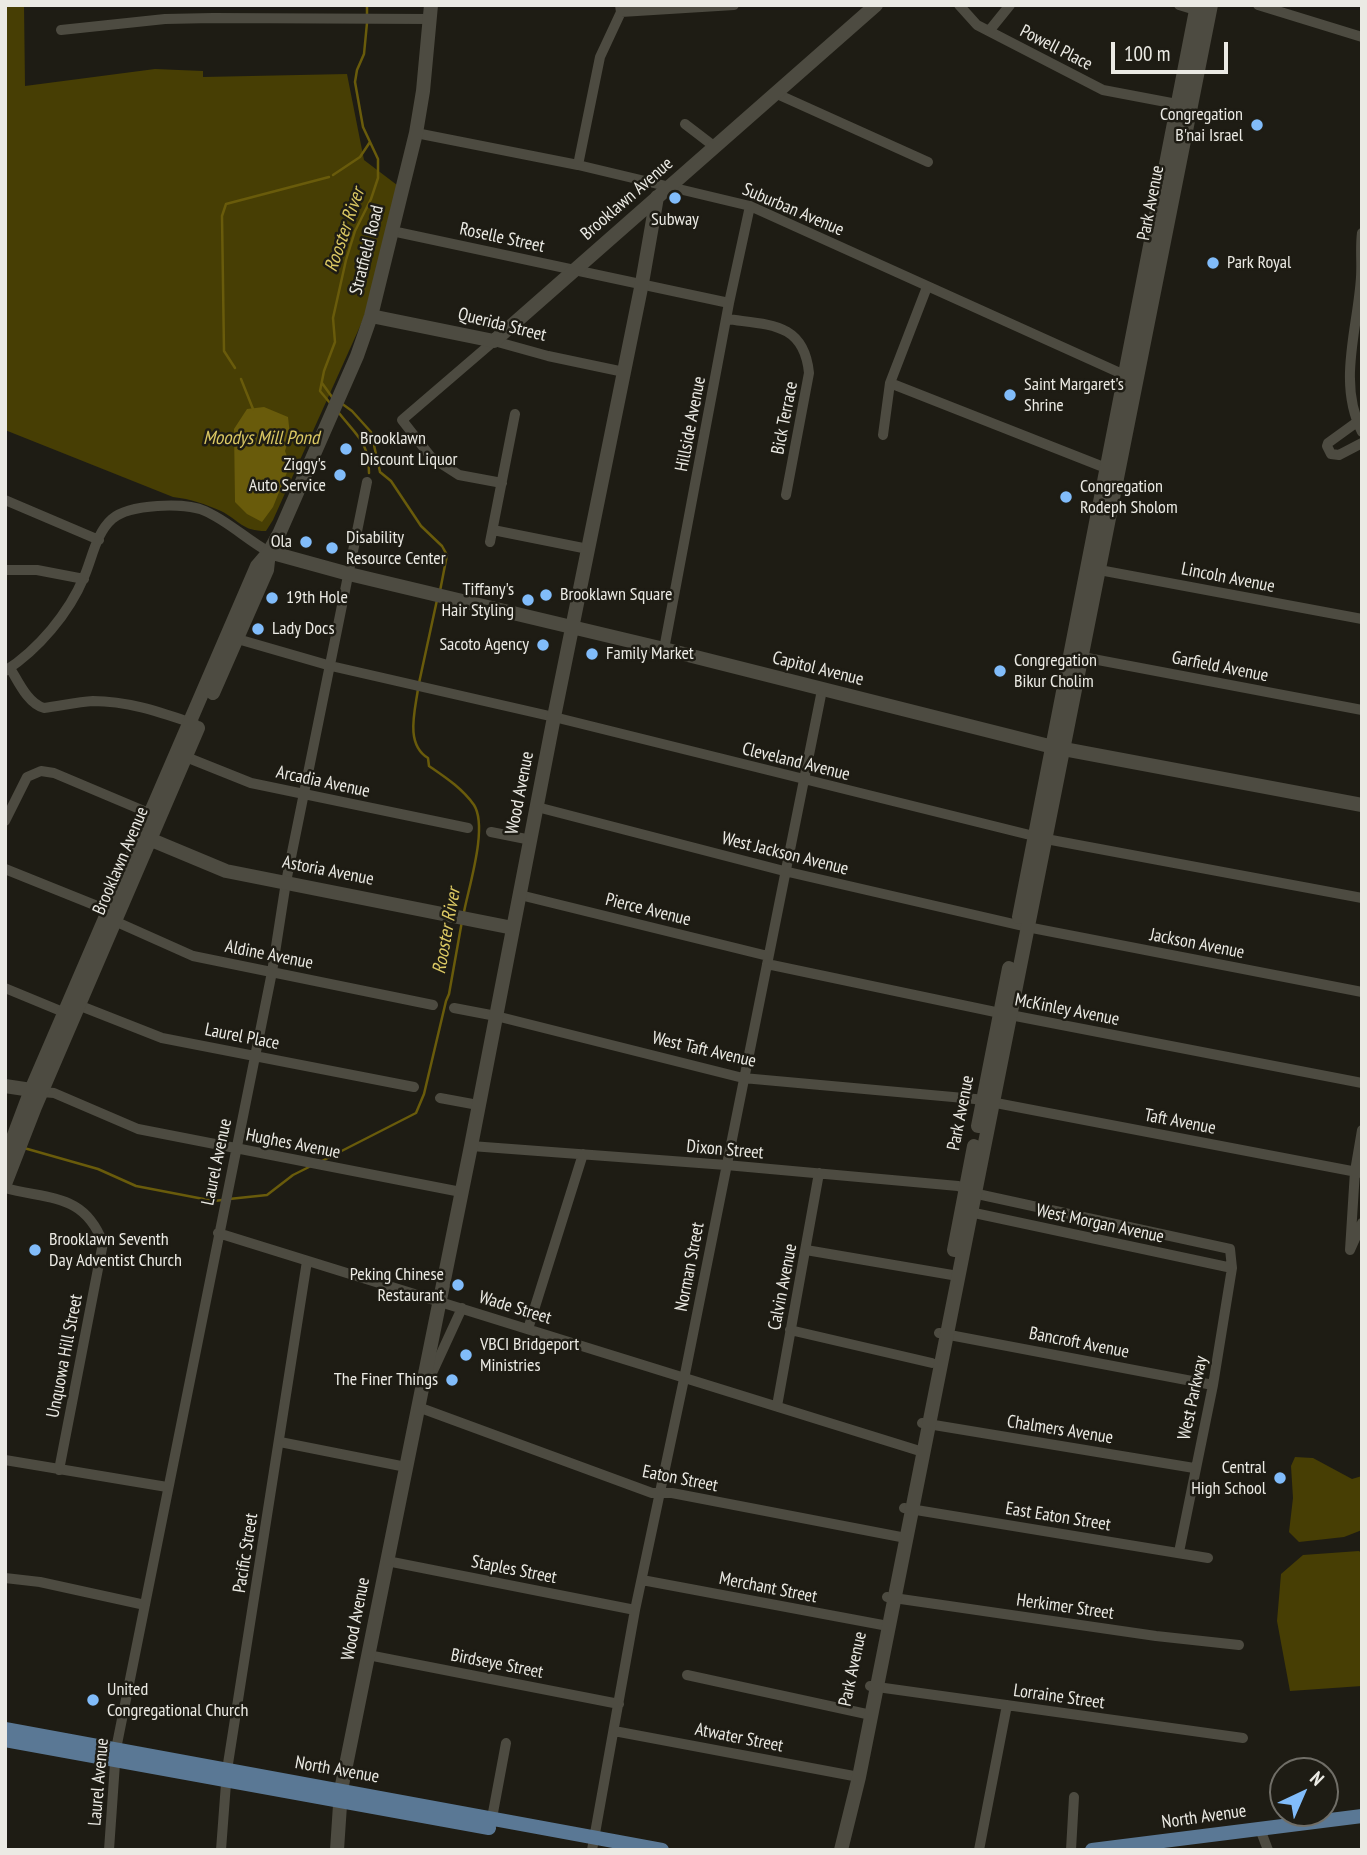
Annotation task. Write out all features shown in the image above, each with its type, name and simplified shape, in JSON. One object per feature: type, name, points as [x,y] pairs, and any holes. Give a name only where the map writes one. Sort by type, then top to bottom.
[{"type":"main road","name":"Brooklawn Avenue","points":[[494,341],[876,5]]},
{"type":"main road","name":"Park Avenue","points":[[841,1850],[851,1816],[856,1776],[919,1450],[1203,9]]},
{"type":"main road","name":"Stratfield Road","points":[[331,415],[371,316],[392,231],[416,133],[430,12]]},
{"type":"main road","name":"Wood Avenue","points":[[337,1850],[340,1795],[471,1146],[657,197]]},
{"type":"main road","name":"Querida Street","points":[[371,316],[494,341]]},
{"type":"main road","name":"Brooklawn Avenue","points":[[5,1186],[9,1159],[232,637],[257,566],[279,534],[331,415]]},
{"type":"main road","name":"Capitol Avenue","points":[[269,552],[1059,748],[1362,805]]},
{"type":"main road","name":"Astoria Avenue","points":[[145,838],[226,871],[513,928]]},
{"type":"main road","points":[[5,1086],[37,1091]]},
{"type":"main road","name":"Park Avenue","points":[[925,1423],[932,1363],[943,1333]]},
{"type":"main road","name":"North Avenue","points":[[5,1729],[115,1755]]},
{"type":"main road","name":"North Avenue","points":[[5,1740],[115,1755],[340,1795],[593,1845],[662,1850]]},
{"type":"main road","name":"North Avenue","points":[[340,1795],[492,1818],[609,1850]]},
{"type":"main road","name":"North Avenue","points":[[1092,1850],[1362,1816]]},
{"type":"street","points":[[213,5],[213,18]]},
{"type":"street","points":[[578,165],[600,57],[620,9],[734,5]]},
{"type":"street","name":"Powell Place","points":[[959,5],[977,25],[1103,90],[1184,105]]},
{"type":"street","points":[[989,31],[1010,5]]},
{"type":"street","points":[[1179,5],[1203,9]]},
{"type":"street","points":[[1265,6],[1362,37]]},
{"type":"street","points":[[61,30],[165,19],[374,19],[430,12]]},
{"type":"street","points":[[777,94],[928,162]]},
{"type":"street","points":[[685,124],[715,147]]},
{"type":"street","name":"Suburban Avenue","points":[[416,133],[578,165],[750,206],[1131,378]]},
{"type":"street","name":"Hillside Avenue","points":[[664,649],[729,303],[750,206]]},
{"type":"street","name":"Roselle Street","points":[[392,231],[729,303]]},
{"type":"street","points":[[1362,233],[1362,276],[1349,384],[1357,422],[1362,432]]},
{"type":"street","points":[[883,435],[890,383],[927,287]]},
{"type":"street","name":"Bick Terrace","points":[[727,319],[765,324],[785,330],[799,340],[807,357],[809,373],[786,495]]},
{"type":"street","name":"Querida Street","points":[[494,341],[624,372]]},
{"type":"street","name":"Brooklawn Avenue","points":[[494,341],[402,420],[431,457],[459,475],[502,483]]},
{"type":"street","points":[[890,383],[1113,471]]},
{"type":"street","points":[[490,542],[516,414]]},
{"type":"street","points":[[1357,422],[1327,446],[1331,454],[1339,455],[1362,443]]},
{"type":"street","name":"Laurel Avenue","points":[[109,1850],[115,1755],[367,482]]},
{"type":"street","points":[[5,500],[99,540]]},
{"type":"street","points":[[195,724],[154,710],[116,703],[92,701],[38,707],[7,670],[54,626],[71,603],[99,540],[112,519],[124,512],[187,505],[219,518],[269,552]]},
{"type":"street","points":[[493,530],[588,549]]},
{"type":"street","name":"Lincoln Avenue","points":[[1094,569],[1362,619]]},
{"type":"street","points":[[5,570],[37,570],[83,579]]},
{"type":"street","name":"Cleveland Avenue","points":[[232,637],[331,666],[554,717],[1040,838],[1362,898]]},
{"type":"street","name":"Garfield Avenue","points":[[1077,656],[1362,710]]},
{"type":"street","name":"Norman Street","points":[[593,1845],[635,1610],[822,690]]},
{"type":"street","name":"Arcadia Avenue","points":[[181,755],[251,783],[468,828]]},
{"type":"street","points":[[5,821],[27,777],[41,771],[54,772],[155,816]]},
{"type":"street","name":"West Jackson Avenue","points":[[537,807],[784,871],[1022,926]]},
{"type":"street","points":[[491,832],[531,840]]},
{"type":"street","name":"Aldine Avenue","points":[[5,869],[112,916],[192,956],[433,1005]]},
{"type":"street","name":"Pierce Avenue","points":[[520,895],[767,960]]},
{"type":"street","name":"Jackson Avenue","points":[[1022,926],[1362,992]]},
{"type":"street","name":"McKinley Avenue","points":[[767,960],[1005,1014],[1362,1083]]},
{"type":"street","name":"Laurel Place","points":[[5,988],[162,1038],[414,1087]]},
{"type":"street","name":"West Taft Avenue","points":[[454,1008],[496,1016],[743,1078],[988,1101]]},
{"type":"street","name":"Hughes Avenue","points":[[37,1091],[54,1093],[138,1129],[461,1192]]},
{"type":"street","points":[[440,1098],[478,1105]]},
{"type":"street","name":"Taft Avenue","points":[[988,1101],[1358,1172]]},
{"type":"street","points":[[1362,1130],[1350,1250],[1362,1223]]},
{"type":"street","name":"Dixon Street","points":[[471,1146],[819,1173],[970,1191]]},
{"type":"street","points":[[528,1329],[583,1154]]},
{"type":"street","name":"Calvin Avenue","points":[[777,1406],[819,1173]]},
{"type":"street","name":"Unquowa Hill Street","points":[[5,1186],[79,1208],[90,1217],[103,1243],[59,1470]]},
{"type":"street","name":"West Morgan Avenue","points":[[970,1191],[1230,1249]]},
{"type":"street","name":"West Morgan Avenue","points":[[966,1211],[1232,1268]]},
{"type":"street","name":"Wade Street","points":[[218,1233],[919,1450]]},
{"type":"street","name":"West Parkway","points":[[1179,1552],[1213,1385],[1232,1268],[1230,1249]]},
{"type":"street","points":[[806,1250],[953,1276]]},
{"type":"street","name":"Pacific Street","points":[[221,1850],[227,1775],[307,1261]]},
{"type":"street","name":"Wood Avenue","points":[[419,1402],[462,1308]]},
{"type":"street","points":[[790,1330],[932,1363]]},
{"type":"street","name":"Bancroft Avenue","points":[[943,1333],[1213,1385]]},
{"type":"street","name":"Eaton Street","points":[[419,1402],[652,1493],[672,1493],[902,1538]]},
{"type":"street","name":"Chalmers Avenue","points":[[925,1423],[1194,1468]]},
{"type":"street","points":[[280,1442],[406,1467]]},
{"type":"street","points":[[5,1460],[167,1487]]},
{"type":"street","name":"East Eaton Street","points":[[908,1509],[1208,1558]]},
{"type":"street","name":"Staples Street","points":[[387,1561],[635,1610]]},
{"type":"street","points":[[5,1577],[145,1605]]},
{"type":"street","name":"Merchant Street","points":[[642,1580],[885,1626]]},
{"type":"street","name":"Herkimer Street","points":[[891,1598],[1239,1645]]},
{"type":"street","name":"Birdseye Street","points":[[368,1655],[619,1704]]},
{"type":"street","points":[[687,1675],[868,1714]]},
{"type":"street","name":"Lorraine Street","points":[[873,1687],[1243,1738]]},
{"type":"street","points":[[979,1850],[1007,1705]]},
{"type":"street","name":"Atwater Street","points":[[614,1731],[856,1776]]},
{"type":"street","points":[[492,1818],[506,1743]]},
{"type":"street","points":[[1071,1850],[1074,1797]]},
{"type":"street","points":[[1260,1829],[1268,1850]]},
{"type":"shaded area","points":[[5,5],[24,5],[25,86],[155,69],[203,71],[203,77],[347,74],[364,160],[397,185],[366,313],[266,531],[246,527],[215,508],[173,497],[5,430]]},
{"type":"shaded area","points":[[1295,1457],[1313,1458],[1352,1479],[1362,1476],[1362,1530],[1344,1537],[1299,1542],[1289,1532],[1293,1498],[1291,1466]]},
{"type":"shaded area","points":[[1359,1551],[1362,1554],[1362,1686],[1290,1691],[1277,1621],[1281,1574],[1303,1555]]},
{"type":"water","name":"Moodys Mill Pond","points":[[264,407],[288,417],[290,435],[285,451],[290,465],[273,507],[262,522],[247,514],[235,502],[234,429],[247,409]]},
{"type":"waterway","name":"Rooster River","points":[[367,5],[367,16]]},
{"type":"waterway","name":"Rooster River","points":[[330,403],[320,391],[335,342],[333,318],[355,231],[378,178],[378,159],[363,127],[355,82],[364,54],[367,23]]},
{"type":"waterway","points":[[333,175],[360,157],[370,142]]},
{"type":"waterway","points":[[235,368],[224,351],[222,216],[226,204],[329,177]]},
{"type":"waterway","points":[[241,379],[253,409]]},
{"type":"waterway","name":"Rooster River","points":[[322,383],[332,397]]},
{"type":"waterway","name":"Rooster River","points":[[341,403],[371,432],[380,472],[391,481],[421,526],[442,546],[447,555],[440,591]]},
{"type":"waterway","name":"Rooster River","points":[[339,413],[364,446],[369,473]]},
{"type":"waterway","name":"Rooster River","points":[[419,683],[437,600]]},
{"type":"waterway","name":"Rooster River","points":[[418,689],[413,726],[416,744],[428,758],[429,766],[464,793],[478,815],[478,842],[464,912]]},
{"type":"waterway","name":"Rooster River","points":[[320,1162],[416,1113],[424,1094],[449,994],[462,921]]},
{"type":"waterway","name":"Rooster River","points":[[24,1148],[98,1169],[136,1186],[214,1201],[222,1200]]},
{"type":"waterway","name":"Rooster River","points":[[229,1199],[267,1195],[293,1175],[311,1166]]},
{"type":"place","name":"Congregation B'nai Israel","points":[[1257,125]]},
{"type":"place","name":"Subway","points":[[675,198]]},
{"type":"place","name":"Park Royal","points":[[1213,263]]},
{"type":"place","name":"Saint Margaret's Shrine","points":[[1010,395]]},
{"type":"place","name":"Brooklawn Discount Liquor","points":[[346,449]]},
{"type":"place","name":"Ziggy's Auto Service","points":[[340,475]]},
{"type":"place","name":"Congregation Rodeph Sholom","points":[[1066,497]]},
{"type":"place","name":"Ola","points":[[306,542]]},
{"type":"place","name":"Disability Resource Center","points":[[332,548]]},
{"type":"place","name":"Brooklawn Square","points":[[546,595]]},
{"type":"place","name":"19th Hole","points":[[272,598]]},
{"type":"place","name":"Tiffany's Hair Styling","points":[[528,600]]},
{"type":"place","name":"Lady Docs","points":[[258,629]]},
{"type":"place","name":"Sacoto Agency","points":[[543,645]]},
{"type":"place","name":"Family Market","points":[[592,654]]},
{"type":"place","name":"Congregation Bikur Cholim","points":[[1000,671]]},
{"type":"place","name":"Brooklawn Seventh Day Adventist Church","points":[[35,1250]]},
{"type":"place","name":"Peking Chinese Restaurant","points":[[458,1285]]},
{"type":"place","name":"VBCI Bridgeport Ministries","points":[[466,1355]]},
{"type":"place","name":"The Finer Things","points":[[452,1380]]},
{"type":"place","name":"Central High School","points":[[1280,1478]]},
{"type":"place","name":"United Congregational Church","points":[[93,1700]]}]
